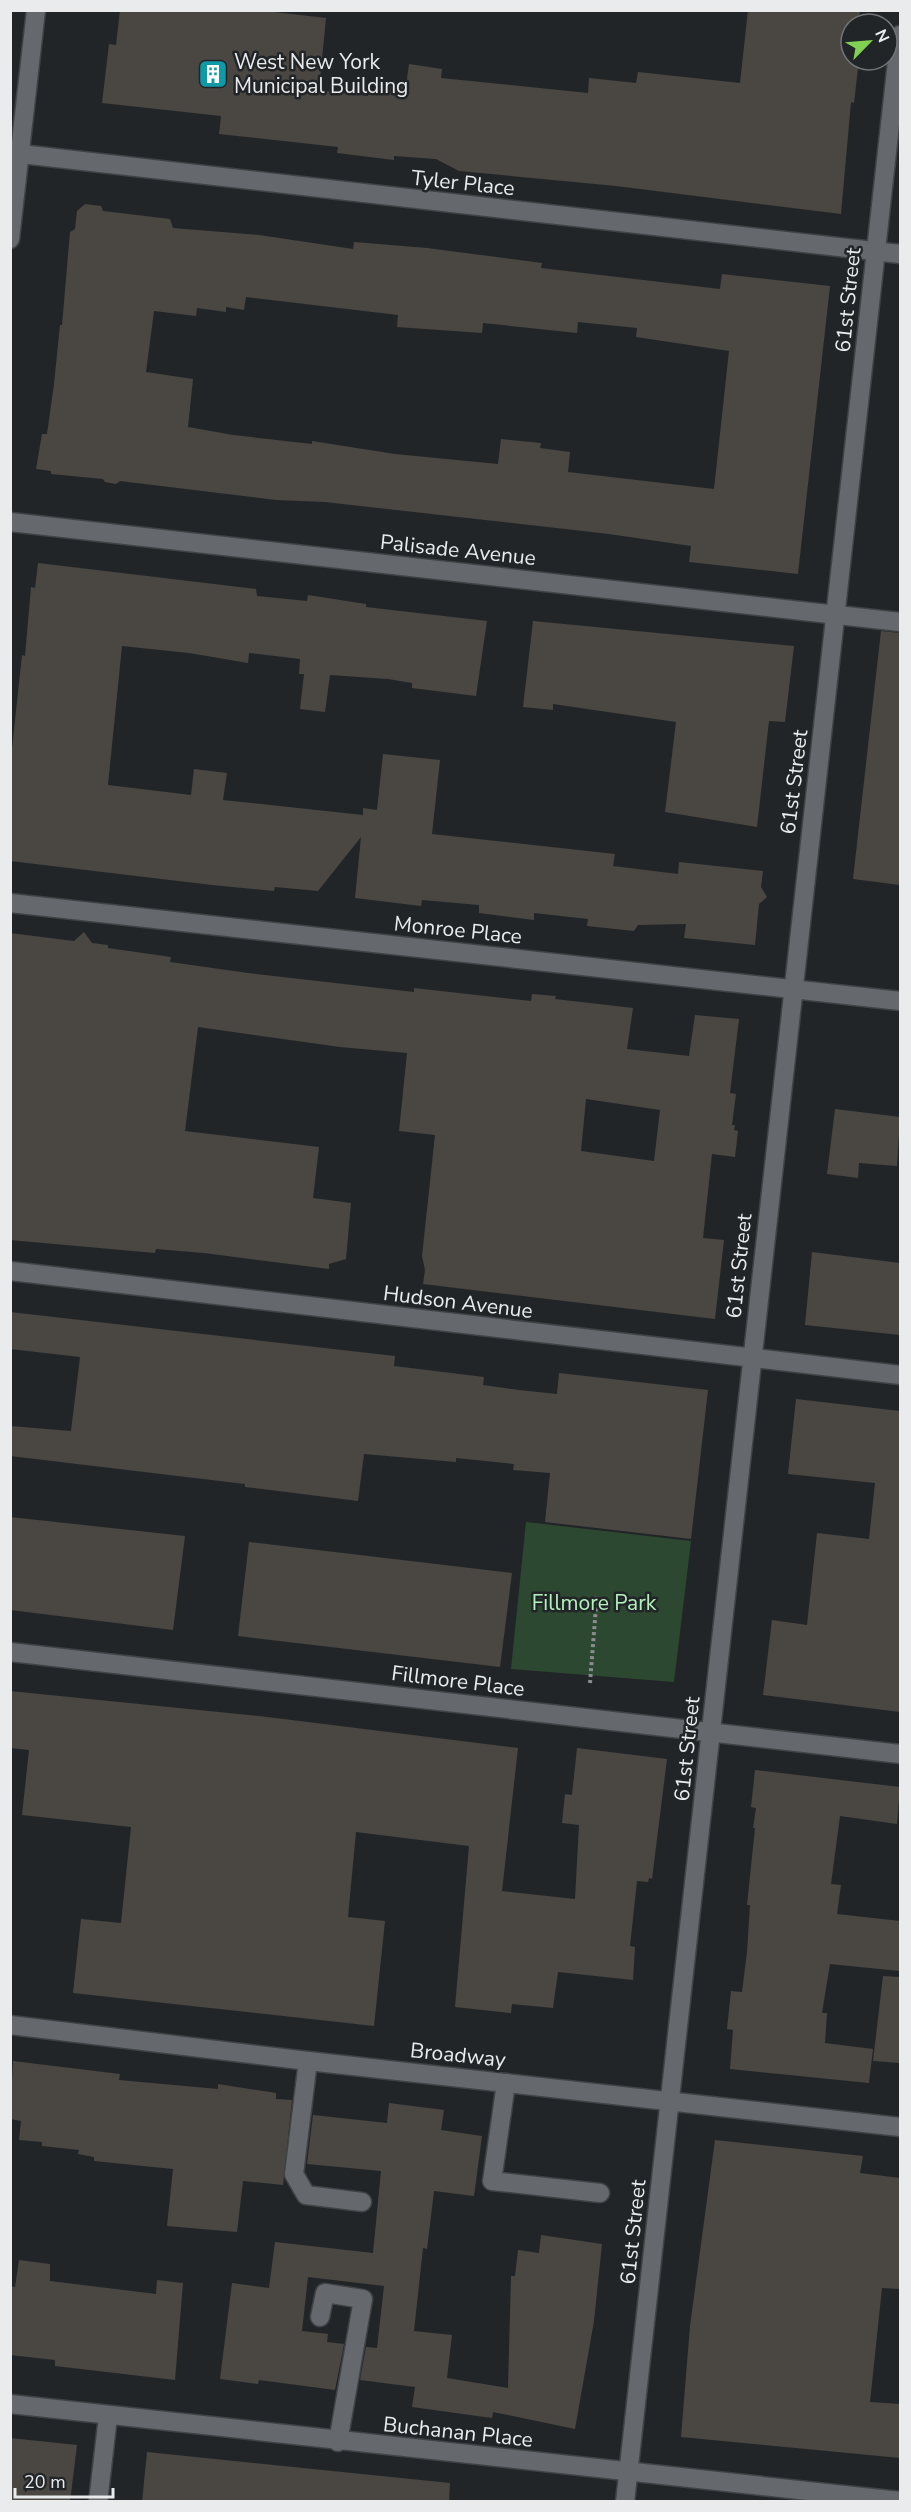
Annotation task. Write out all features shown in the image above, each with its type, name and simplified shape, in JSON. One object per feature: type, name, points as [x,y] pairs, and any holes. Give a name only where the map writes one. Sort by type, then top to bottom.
[{"type":"street","points":[[10,239],[36,10]]},
{"type":"street","name":"61st Street","points":[[625,2502],[900,35]]},
{"type":"street","name":"Tyler Place","points":[[21,154],[900,254]]},
{"type":"street","name":"Palisade Avenue","points":[[10,522],[900,622]]},
{"type":"street","name":"Monroe Place","points":[[10,903],[900,1001]]},
{"type":"street","name":"Hudson Avenue","points":[[10,1271],[900,1375]]},
{"type":"street","name":"Fillmore Place","points":[[10,1652],[900,1754]]},
{"type":"street","name":"Broadway","points":[[10,2025],[308,2061],[900,2127]]},
{"type":"street","points":[[308,2061],[294,2174],[306,2195],[362,2202]]},
{"type":"street","points":[[506,2083],[492,2181],[600,2193]]},
{"type":"street","points":[[320,2317],[325,2293],[363,2299],[338,2442]]},
{"type":"street","name":"Buchanan Place","points":[[10,2404],[838,2498],[900,2501]]},
{"type":"street","points":[[98,2502],[108,2416]]},
{"type":"path","points":[[590,1683],[597,1594]]},
{"type":"green space","name":"Fillmore Park","points":[[526,1522],[691,1541],[674,1682],[511,1669]]},
{"type":"building","points":[[120,10],[257,10],[326,18],[319,90],[368,96],[368,92],[382,94],[383,83],[406,86],[409,64],[442,69],[441,78],[588,93],[589,78],[636,83],[638,72],[740,83],[748,10],[860,10],[860,12],[839,12],[839,72],[858,72],[854,103],[851,102],[841,214],[616,186],[459,171],[436,159],[394,156],[394,160],[337,153],[338,147],[219,134],[221,116],[102,103],[109,44],[116,45]]},
{"type":"building","points":[[85,204],[101,206],[103,211],[170,219],[173,228],[259,235],[353,249],[354,242],[427,248],[542,263],[541,268],[720,289],[722,274],[830,286],[798,574],[689,562],[691,546],[609,534],[325,502],[276,500],[120,481],[116,484],[105,482],[103,479],[51,474],[51,471],[36,469],[42,434],[47,434],[60,325],[62,325],[70,232],[75,229],[77,211]],"holes":[[[246,297],[398,315],[397,327],[482,333],[483,323],[577,333],[578,322],[637,328],[636,337],[729,351],[714,489],[568,472],[570,452],[540,448],[541,443],[501,439],[498,464],[395,454],[312,441],[312,444],[233,435],[188,427],[193,379],[146,372],[154,311],[196,316],[197,308],[226,312],[226,307],[244,310]]]},
{"type":"building","points":[[38,563],[256,589],[257,596],[307,601],[308,595],[366,604],[366,607],[487,621],[476,696],[412,688],[412,683],[388,679],[330,675],[325,712],[300,709],[304,674],[299,674],[300,659],[249,653],[248,663],[189,653],[122,646],[108,785],[191,795],[194,769],[227,773],[223,800],[363,815],[363,808],[377,810],[383,754],[440,760],[432,834],[615,854],[613,866],[678,874],[679,862],[763,871],[761,887],[767,897],[759,904],[755,945],[684,938],[686,924],[638,925],[634,931],[587,926],[588,919],[534,913],[534,920],[479,913],[479,905],[422,900],[421,906],[355,898],[361,837],[318,891],[275,887],[274,891],[212,885],[10,861],[10,767],[22,655],[25,656],[31,587],[35,588]]},
{"type":"building","points":[[533,621],[794,646],[785,722],[769,721],[757,827],[665,812],[676,722],[553,704],[553,710],[523,707]]},
{"type":"building","points":[[881,631],[900,633],[900,885],[853,879]]},
{"type":"building","points":[[84,932],[92,943],[108,945],[108,948],[171,957],[170,962],[248,973],[414,992],[414,988],[531,1001],[532,994],[556,996],[555,999],[633,1008],[627,1049],[689,1056],[695,1015],[739,1019],[730,1093],[736,1094],[732,1125],[735,1125],[734,1130],[738,1131],[735,1157],[712,1154],[703,1238],[724,1240],[715,1319],[423,1284],[425,1270],[422,1256],[435,1135],[399,1131],[407,1053],[340,1047],[198,1027],[185,1131],[319,1147],[313,1198],[351,1203],[346,1259],[329,1264],[329,1269],[204,1253],[156,1249],[155,1253],[10,1240],[10,933],[74,941]],"holes":[[[586,1099],[660,1110],[654,1161],[581,1151]]]},
{"type":"building","points":[[835,1109],[900,1117],[897,1166],[859,1163],[858,1178],[827,1174]]},
{"type":"building","points":[[812,1252],[900,1263],[900,1335],[805,1325]]},
{"type":"building","points":[[10,1312],[395,1356],[394,1366],[484,1377],[483,1385],[519,1390],[557,1394],[559,1373],[708,1390],[691,1539],[545,1522],[550,1473],[513,1470],[514,1464],[456,1458],[456,1462],[364,1454],[358,1501],[245,1487],[245,1484],[10,1456],[10,1426],[71,1431],[80,1357],[10,1349]]},
{"type":"building","points":[[796,1399],[900,1411],[900,1712],[763,1695],[772,1620],[807,1625],[817,1533],[869,1539],[875,1483],[788,1474]]},
{"type":"building","points":[[10,1517],[185,1536],[173,1630],[10,1610]]},
{"type":"building","points":[[249,1542],[512,1573],[500,1667],[238,1636]]},
{"type":"building","points":[[10,1691],[259,1716],[518,1748],[502,1891],[575,1899],[579,1825],[562,1823],[565,1794],[572,1795],[577,1748],[667,1759],[652,1879],[649,1878],[648,1882],[637,1881],[630,1946],[635,1947],[633,1980],[558,1972],[553,2008],[512,2004],[511,2013],[455,2007],[469,1846],[356,1832],[348,1917],[385,1921],[374,2026],[73,1993],[81,1919],[121,1923],[131,1827],[22,1815],[29,1750],[10,1748]]},
{"type":"building","points":[[755,1770],[900,1787],[897,1824],[840,1816],[831,1884],[841,1885],[837,1914],[900,1921],[900,1971],[830,1964],[822,2013],[827,2013],[825,2043],[873,2049],[869,2083],[730,2069],[733,2030],[727,2029],[731,1991],[742,1992],[747,1952],[750,1905],[747,1905],[756,1808],[751,1807]]},
{"type":"building","points":[[883,1976],[900,1977],[900,2063],[873,2061]]},
{"type":"building","points":[[13,2061],[120,2074],[119,2080],[218,2089],[218,2084],[276,2093],[276,2099],[292,2100],[283,2185],[243,2181],[237,2232],[167,2226],[173,2169],[94,2161],[94,2157],[78,2154],[79,2150],[42,2146],[42,2142],[19,2140],[21,2121],[10,2119]]},
{"type":"building","points":[[389,2103],[444,2110],[441,2130],[482,2136],[474,2196],[434,2191],[427,2249],[423,2248],[414,2331],[452,2335],[447,2378],[508,2388],[511,2276],[515,2276],[518,2250],[539,2253],[541,2235],[602,2244],[594,2321],[575,2429],[493,2412],[492,2418],[412,2407],[415,2387],[360,2380],[366,2347],[377,2348],[384,2286],[308,2277],[302,2331],[328,2334],[327,2342],[344,2344],[335,2390],[259,2380],[258,2384],[220,2379],[232,2283],[269,2288],[275,2242],[373,2253],[381,2171],[307,2164],[313,2115],[387,2123]]},
{"type":"building","points":[[715,2140],[863,2156],[860,2173],[900,2178],[900,2289],[882,2288],[870,2402],[900,2404],[900,2458],[681,2437],[690,2326]]},
{"type":"building","points":[[19,2260],[50,2264],[50,2281],[156,2294],[157,2280],[183,2283],[175,2380],[55,2366],[55,2360],[10,2355],[10,2286],[15,2287]]},
{"type":"building","points":[[10,2438],[77,2445],[70,2502],[10,2502]]},
{"type":"building","points":[[147,2452],[450,2483],[449,2502],[142,2502]]},
{"type":"place","name":"West New York Municipal Building","points":[[213,74]]}]
